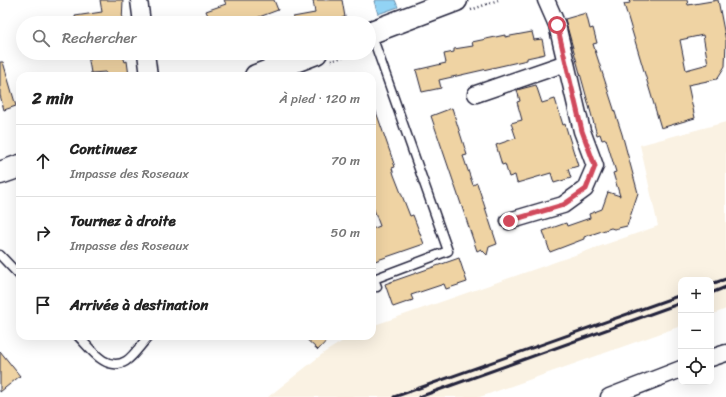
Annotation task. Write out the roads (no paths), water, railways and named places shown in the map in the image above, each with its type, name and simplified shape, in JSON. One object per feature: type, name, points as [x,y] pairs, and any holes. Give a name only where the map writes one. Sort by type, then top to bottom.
[{"type":"main road","points":[[376,30],[456,0]]},
{"type":"main road","points":[[266,72],[298,60]]},
{"type":"main road","points":[[0,173],[16,167]]},
{"type":"street","points":[[139,0],[141,16]]},
{"type":"street","points":[[509,221],[563,205],[586,189],[595,166],[582,131],[557,25],[546,0]]},
{"type":"street","points":[[147,60],[148,72]]},
{"type":"street","points":[[476,94],[566,63]]},
{"type":"street","points":[[714,357],[726,353]]},
{"type":"street","points":[[609,397],[678,370]]},
{"type":"lane","points":[[376,49],[448,251],[376,278]]},
{"type":"lane","points":[[0,255],[16,272]]},
{"type":"lane","points":[[82,340],[103,362],[115,365],[126,361],[145,340]]},
{"type":"water","points":[[395,0],[398,7],[378,14],[374,1]]},
{"type":"railway","points":[[714,283],[726,279]]},
{"type":"railway","points":[[714,292],[726,287]]},
{"type":"railway","points":[[394,397],[678,296]]},
{"type":"railway","points":[[419,397],[678,304]]}]
